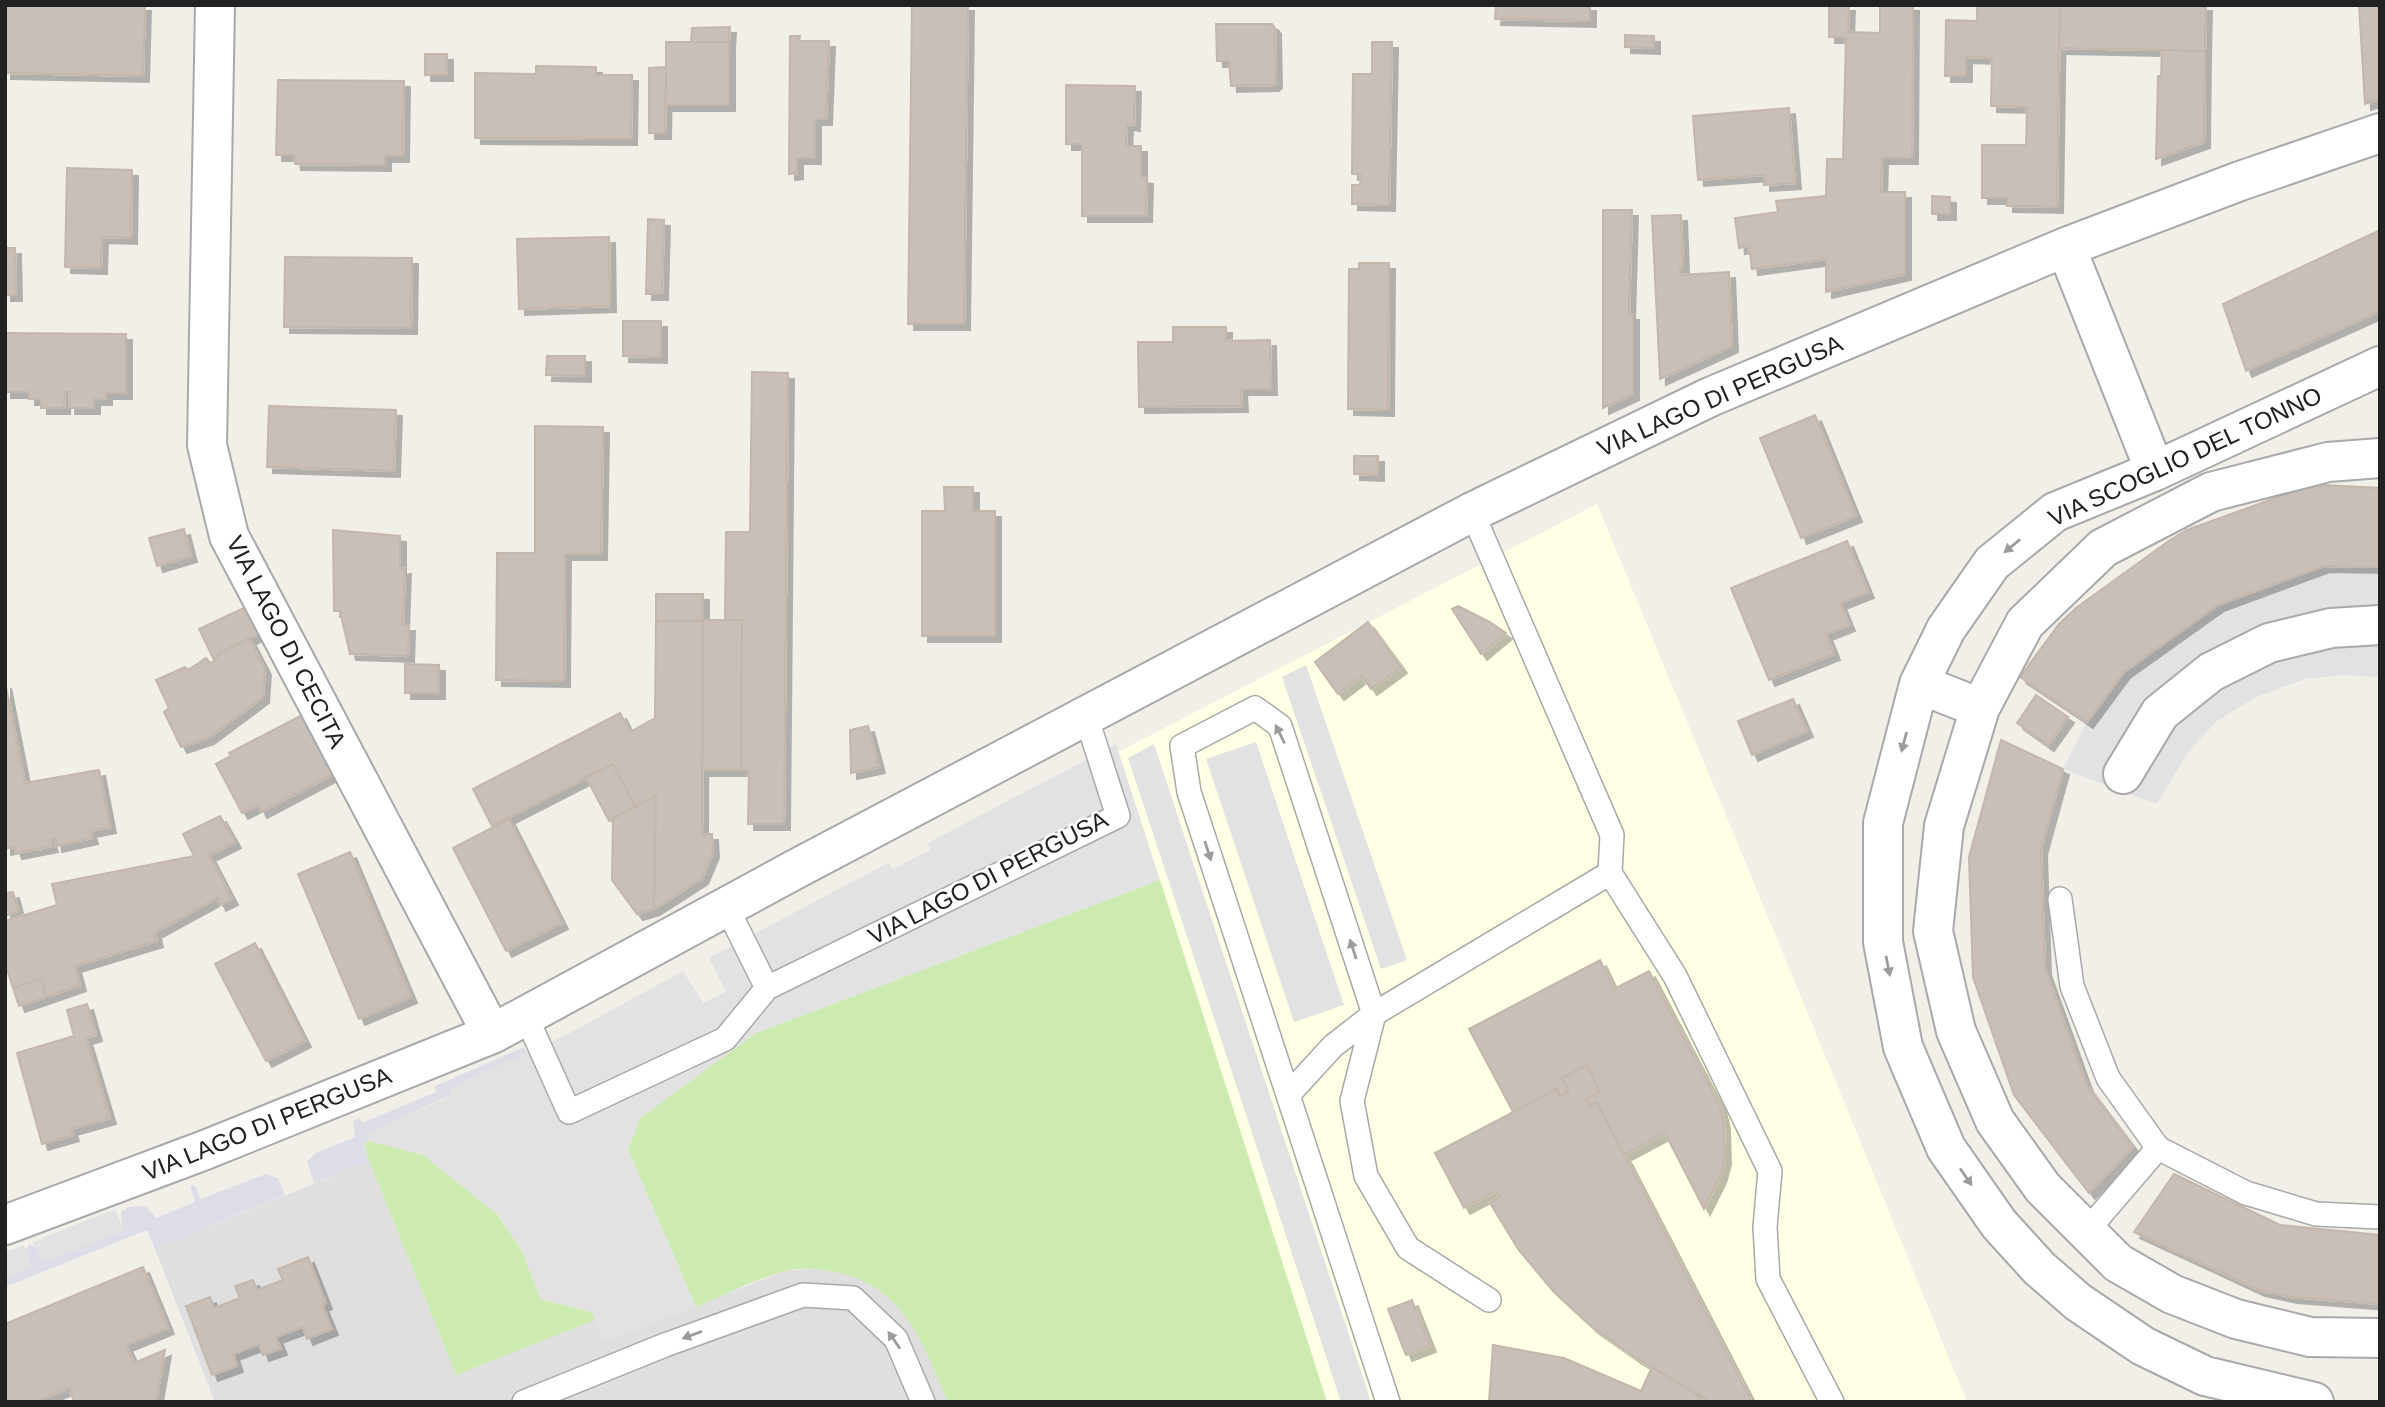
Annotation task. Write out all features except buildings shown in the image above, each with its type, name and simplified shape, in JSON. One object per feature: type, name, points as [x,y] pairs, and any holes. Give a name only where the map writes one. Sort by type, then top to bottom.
[{"type":"street","name":"VIA LAGO DI CECITA","points":[[215,5],[207,445],[229,536],[492,1034]]},
{"type":"street","name":"VIA LAGO DI PERGUSA","points":[[5,1225],[205,1150],[492,1034],[726,906],[1472,512],[1710,397],[2066,247],[2240,181],[2380,133]]},
{"type":"street","points":[[2066,247],[2155,471]]},
{"type":"street","name":"VIA SCOGLIO DEL TONNO","points":[[2314,1402],[2205,1376],[2143,1346],[2078,1302],[2039,1268],[1999,1224],[1946,1148],[1903,1047],[1883,942],[1883,823],[1919,684],[1945,629],[1992,563],[2055,512],[2155,471],[2380,366]]},
{"type":"street","points":[[2380,458],[2328,461],[2211,492],[2104,548],[2025,623],[1980,708],[1944,826],[1933,932],[1956,1031],[1995,1121],[2043,1188],[2118,1264],[2172,1294],[2236,1320],[2310,1336],[2380,1338]]},
{"type":"street","points":[[2123,774],[2160,713],[2211,672],[2269,643],[2331,628],[2380,625]]},
{"type":"street","points":[[1919,684],[1980,708]]},
{"type":"lane","points":[[1472,512],[1612,835],[1610,873],[1675,976],[1770,1171],[1765,1227],[1768,1279],[1832,1402]]},
{"type":"lane","points":[[1388,1402],[1189,792],[1182,746],[1255,708],[1280,726],[1374,1014],[1352,1101],[1366,1176],[1408,1248],[1489,1300]]},
{"type":"lane","name":"VIA LAGO DI PERGUSA","points":[[525,1014],[569,1112],[725,1039],[767,988],[1118,816],[1086,716]]},
{"type":"lane","points":[[1288,1095],[1333,1046],[1374,1014],[1610,873]]},
{"type":"lane","points":[[2060,899],[2072,986],[2108,1078],[2158,1148],[2246,1194],[2316,1214],[2380,1217]]},
{"type":"lane","points":[[726,906],[767,988]]},
{"type":"lane","points":[[2085,1233],[2158,1148]]},
{"type":"lane","points":[[524,1402],[664,1345],[803,1295],[853,1298],[897,1339],[923,1402]]},
{"type":"shaded area","points":[[1597,504],[1967,1402],[1327,1402],[1118,752]]},
{"type":"shaded area","points":[[2324,566],[2380,567],[2380,677],[2343,675],[2305,679],[2256,697],[2217,721],[2188,752],[2157,804],[2063,769],[2087,722],[2124,672],[2218,605]]},
{"type":"shaded area","points":[[1306,665],[1407,960],[1381,969],[1282,677]]},
{"type":"shaded area","points":[[1256,742],[1344,1005],[1294,1022],[1206,759]]},
{"type":"shaded area","points":[[1116,744],[1160,880],[756,1033],[640,1118],[628,1150],[696,1307],[604,1342],[592,1312],[540,1299],[523,1252],[497,1214],[423,1155],[369,1141],[366,1133],[451,1096],[449,1089],[570,1033],[683,971],[703,1003],[726,992],[709,958],[888,863],[893,869],[930,850],[928,843]]},
{"type":"shaded area","points":[[1154,744],[1371,1402],[1341,1402],[1128,758]]},
{"type":"shaded area","points":[[524,1047],[527,1053],[449,1089],[451,1095],[367,1133],[369,1141],[364,1144],[369,1161],[314,1183],[307,1161],[316,1153],[355,1137],[355,1120],[360,1118],[362,1123],[436,1092],[435,1086]]},
{"type":"shaded area","points":[[369,1161],[456,1375],[595,1320],[604,1342],[787,1270],[822,1269],[862,1278],[897,1303],[918,1333],[948,1402],[215,1402],[155,1249]]},
{"type":"shaded area","points":[[266,1174],[278,1178],[285,1195],[155,1249],[147,1230],[5,1287],[5,1278],[32,1267],[26,1251],[29,1244],[35,1246],[43,1263],[123,1231],[121,1212],[128,1207],[146,1206],[156,1218],[195,1202],[190,1185],[195,1186],[201,1199]]},
{"type":"shaded area","points":[[115,1209],[124,1231],[42,1264],[33,1242]]},
{"type":"shaded area","points":[[24,1245],[32,1267],[5,1278],[5,1252]]},
{"type":"green space","points":[[1160,880],[1327,1402],[948,1402],[930,1360],[909,1322],[881,1292],[862,1281],[826,1270],[793,1270],[763,1278],[696,1307],[628,1150],[640,1118],[756,1033]]},
{"type":"green space","points":[[369,1141],[423,1155],[497,1214],[523,1252],[540,1299],[592,1312],[595,1320],[456,1375],[369,1161],[364,1143]]}]
